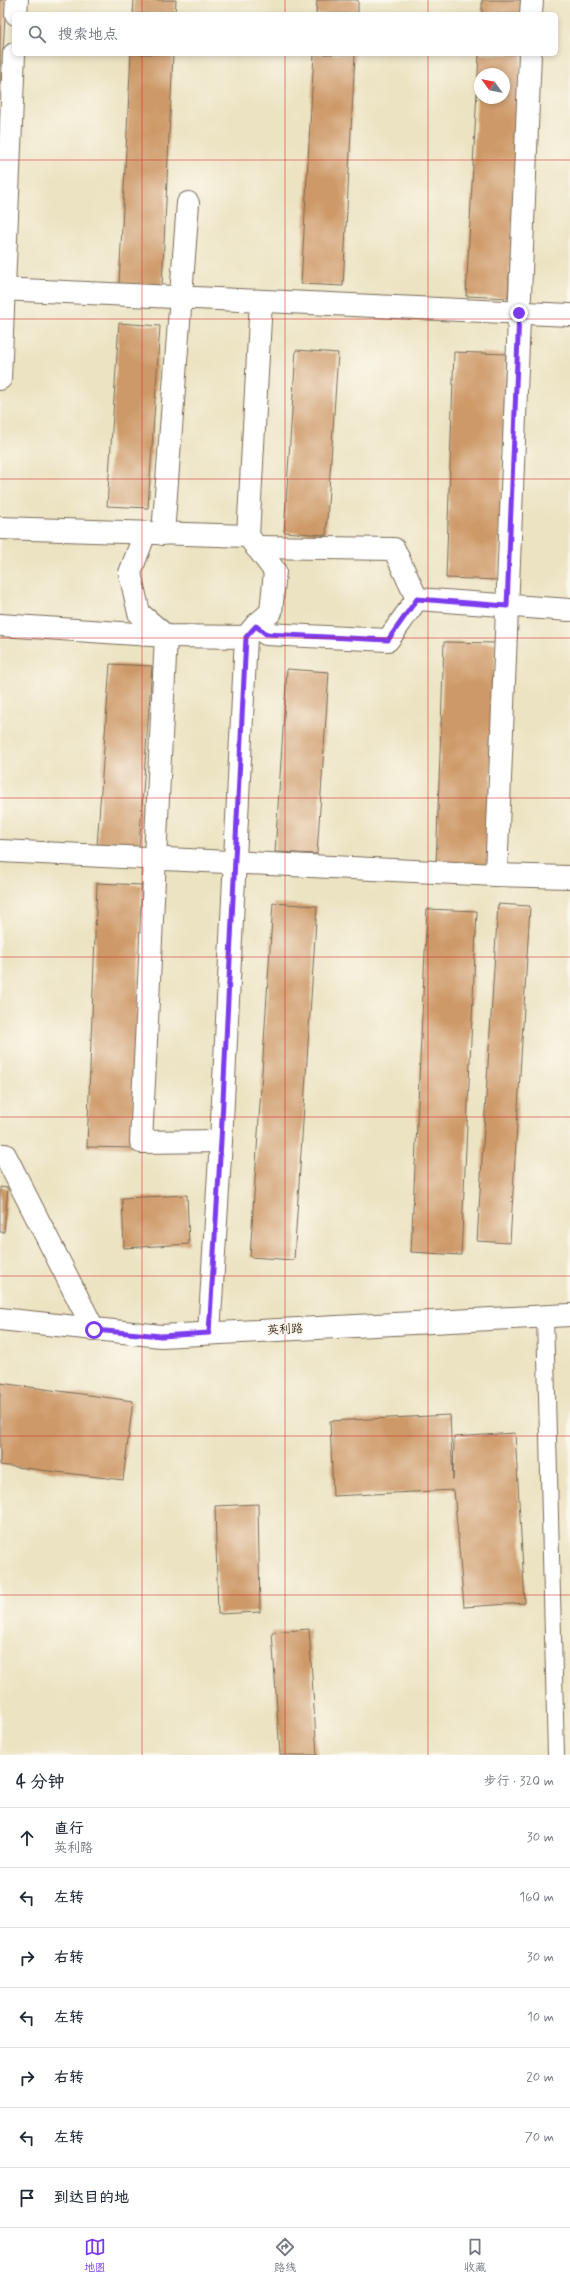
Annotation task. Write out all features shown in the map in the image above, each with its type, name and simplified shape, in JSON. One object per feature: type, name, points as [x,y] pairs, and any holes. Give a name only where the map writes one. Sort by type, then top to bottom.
[{"type":"street","points":[[16,12],[17,0]]},
{"type":"street","points":[[531,12],[532,0]]},
{"type":"street","points":[[0,378],[2,289],[14,56]]},
{"type":"street","points":[[496,875],[530,56]]},
{"type":"street","points":[[166,636],[139,613],[130,572],[154,533],[181,297],[188,203]]},
{"type":"street","points":[[2,289],[570,315]]},
{"type":"street","points":[[209,1333],[221,1141],[234,863],[251,631],[271,612],[275,572],[252,542],[261,301]]},
{"type":"street","points":[[0,528],[154,533],[252,542],[394,549],[417,599]]},
{"type":"street","points":[[417,599],[570,610]]},
{"type":"street","points":[[0,625],[166,636],[251,631],[266,634],[388,640],[417,599]]},
{"type":"street","points":[[166,636],[141,1142],[221,1141]]},
{"type":"street","points":[[0,851],[496,875],[570,877]]},
{"type":"street","points":[[0,1154],[5,1155],[94,1330]]},
{"type":"street","name":"英利路","points":[[0,1319],[161,1336],[570,1315]]},
{"type":"lane","points":[[545,1316],[556,1755]]},
{"type":"building","points":[[0,0],[6,0],[1,84],[0,84]]},
{"type":"building","points":[[134,0],[176,0],[175,12],[133,12]]},
{"type":"building","points":[[317,0],[358,0],[358,12],[316,12]]},
{"type":"building","points":[[482,0],[524,0],[523,12],[482,12]]},
{"type":"building","points":[[131,56],[173,56],[162,286],[119,284]]},
{"type":"building","points":[[314,56],[355,56],[343,286],[301,284]]},
{"type":"building","points":[[479,56],[521,56],[508,298],[466,296],[476,104],[510,104],[510,68],[478,68]]},
{"type":"building","points":[[119,323],[160,326],[148,508],[107,506]]},
{"type":"building","points":[[296,350],[338,353],[326,535],[284,532]]},
{"type":"building","points":[[454,352],[506,354],[498,580],[446,578]]},
{"type":"building","points":[[444,642],[496,643],[488,869],[436,867]]},
{"type":"building","points":[[110,664],[152,666],[139,848],[97,846]]},
{"type":"building","points":[[287,669],[329,672],[317,854],[275,852]]},
{"type":"building","points":[[97,883],[142,885],[132,1148],[87,1147]]},
{"type":"building","points":[[273,903],[317,906],[294,1260],[250,1257]]},
{"type":"building","points":[[498,904],[530,906],[510,1243],[477,1241]]},
{"type":"building","points":[[427,909],[477,911],[461,1255],[411,1252]]},
{"type":"building","points":[[0,1187],[8,1188],[4,1232],[0,1232]]},
{"type":"building","points":[[187,1195],[189,1244],[124,1248],[122,1198]]},
{"type":"building","points":[[0,1383],[133,1401],[123,1480],[0,1465]]},
{"type":"building","points":[[450,1415],[453,1480],[454,1437],[515,1433],[525,1603],[464,1607],[454,1490],[333,1496],[330,1421]]},
{"type":"building","points":[[258,1504],[260,1612],[218,1614],[215,1506]]},
{"type":"building","points":[[309,1629],[317,1755],[280,1755],[272,1632]]},
{"type":"route","points":[[94,1330],[161,1336],[209,1333],[221,1141],[246,637],[256,626],[266,634],[388,640],[417,599],[507,606],[519,313]]}]
